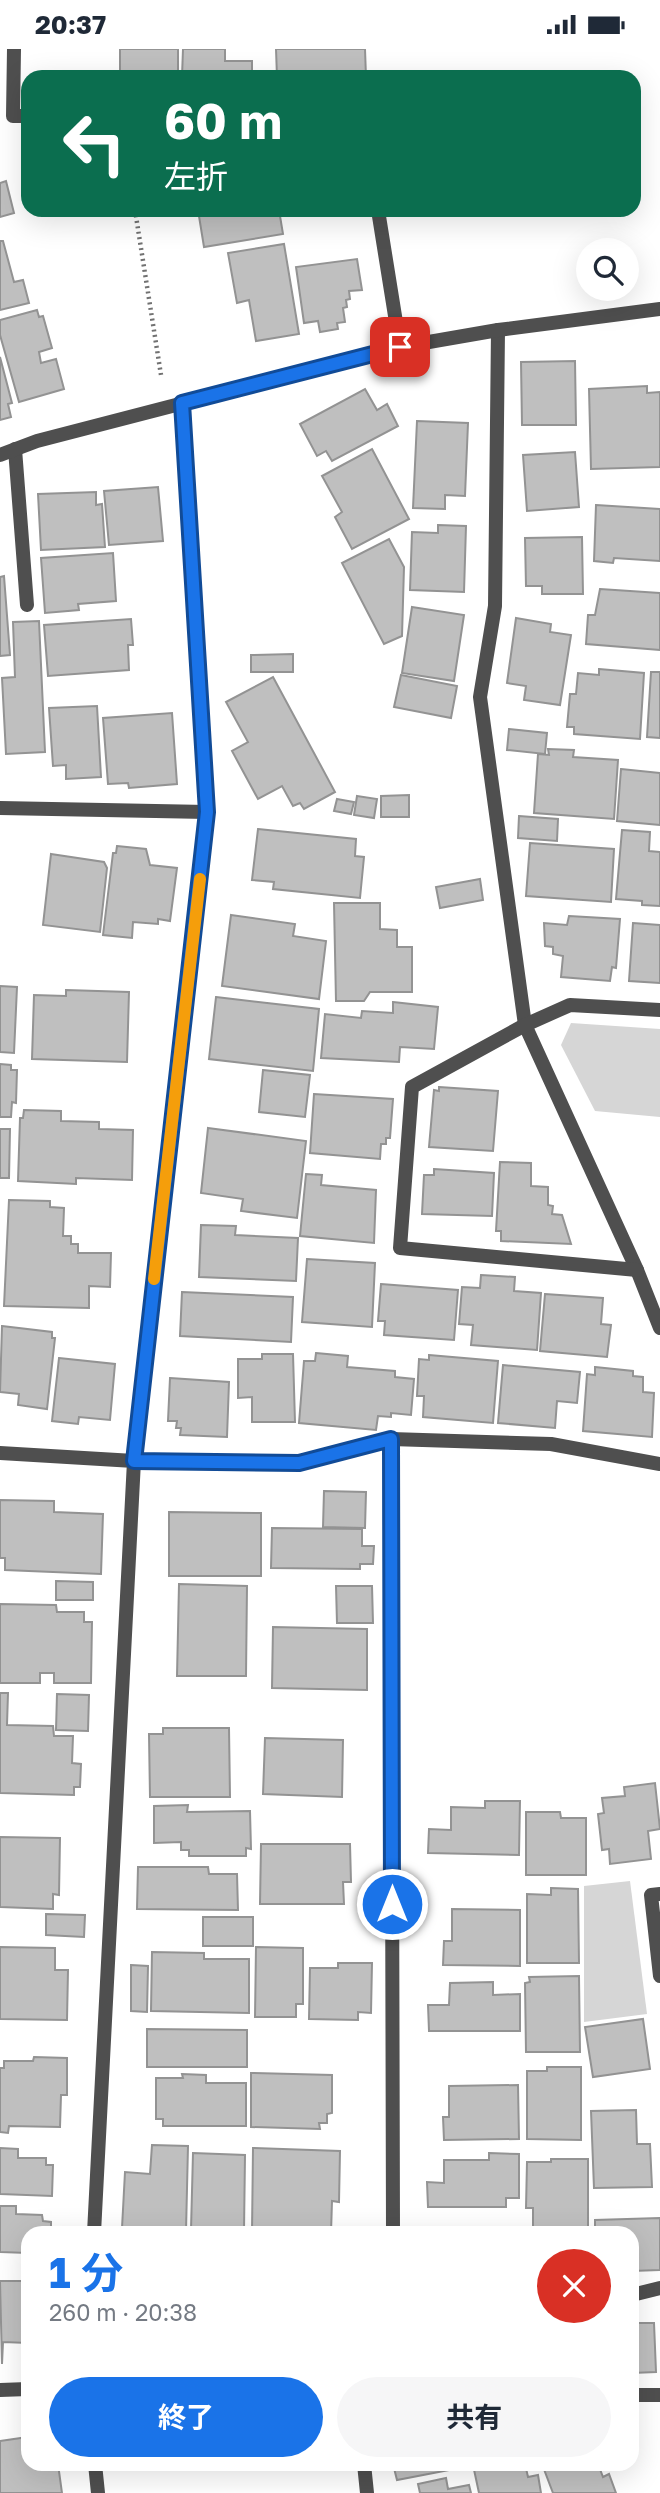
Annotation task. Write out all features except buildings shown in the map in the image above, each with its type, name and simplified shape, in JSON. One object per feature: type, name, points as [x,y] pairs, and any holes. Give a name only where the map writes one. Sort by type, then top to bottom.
[{"type":"street","points":[[14,49],[13,116],[21,116]]},
{"type":"street","points":[[379,217],[400,347]]},
{"type":"street","points":[[0,454],[166,407],[400,347],[498,330],[660,309]]},
{"type":"street","points":[[498,330],[495,606],[480,697],[525,1025],[637,1270],[660,1328]]},
{"type":"street","points":[[94,2226],[134,1461],[207,812],[182,403]]},
{"type":"street","points":[[15,449],[27,605]]},
{"type":"street","points":[[0,807],[207,812]]},
{"type":"street","points":[[637,1270],[400,1248],[412,1087],[525,1025],[570,1005],[660,1010]]},
{"type":"street","points":[[391,1439],[393,2226]]},
{"type":"street","points":[[0,1453],[134,1461],[299,1463],[391,1439],[551,1444],[660,1464]]},
{"type":"street","points":[[660,1894],[651,1895],[660,1976]]},
{"type":"street","points":[[639,2293],[660,2288]]},
{"type":"street","points":[[0,2390],[21,2389]]},
{"type":"street","points":[[639,2395],[660,2395]]},
{"type":"street","points":[[95,2471],[97,2493]]},
{"type":"street","points":[[364,2471],[367,2493]]},
{"type":"path","points":[[136,217],[166,407]]},
{"type":"shaded area","points":[[571,1023],[660,1029],[660,1117],[595,1111],[561,1045]]},
{"type":"shaded area","points":[[630,1881],[647,2014],[584,2022],[584,1886]]},
{"type":"slow traffic","points":[[154,1279],[200,879]]},
{"type":"route","points":[[392,1904],[391,1439],[299,1463],[134,1461],[207,812],[207,775],[182,403],[400,347]]}]
